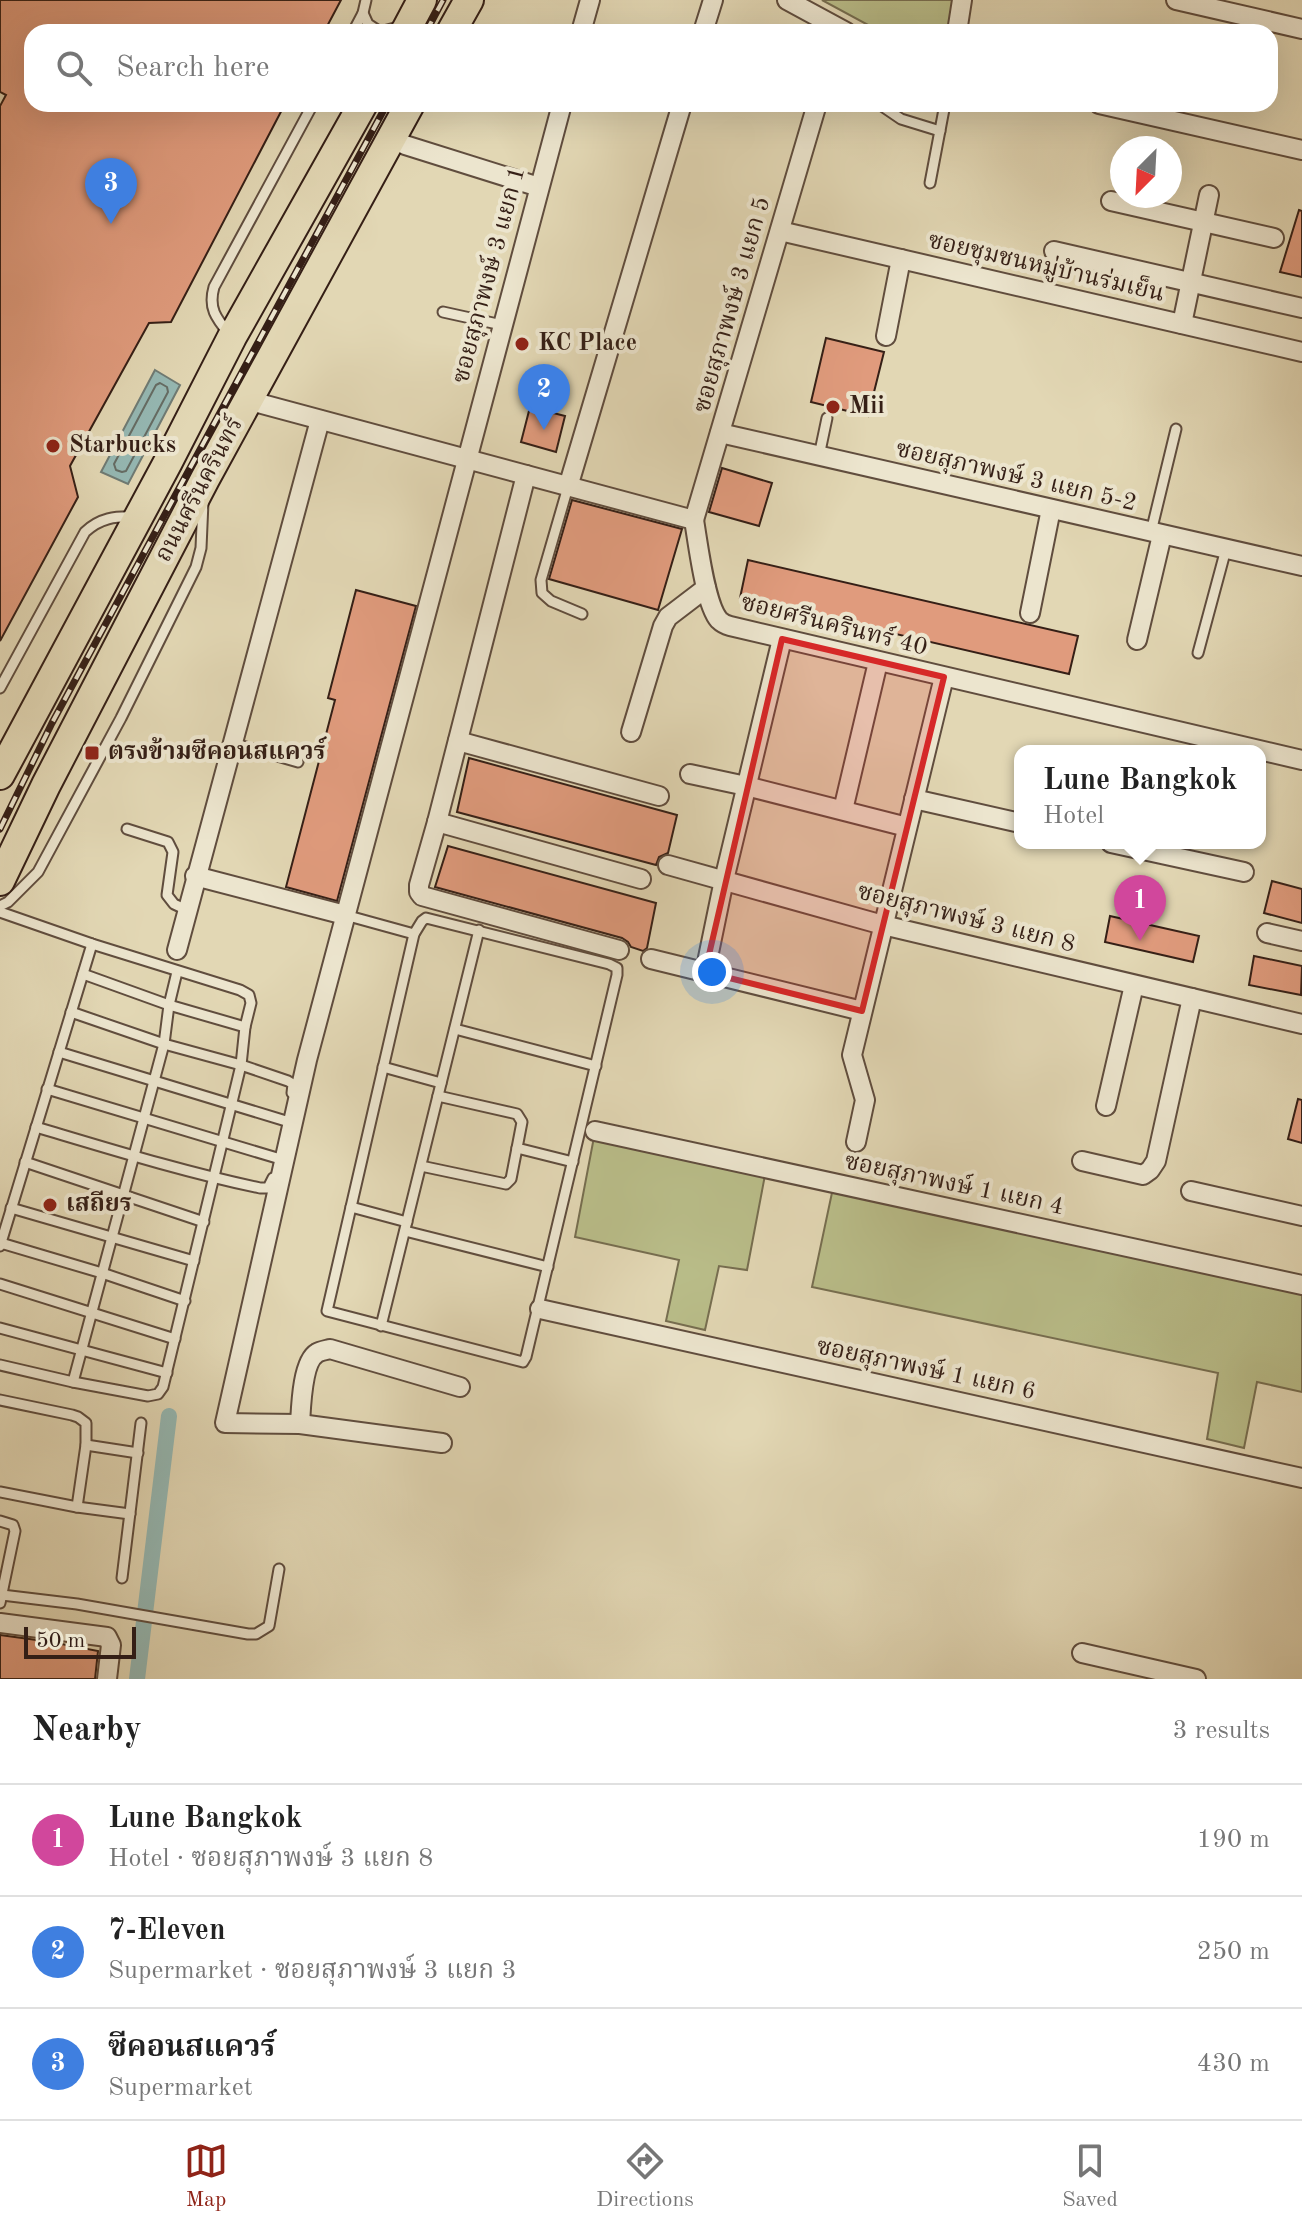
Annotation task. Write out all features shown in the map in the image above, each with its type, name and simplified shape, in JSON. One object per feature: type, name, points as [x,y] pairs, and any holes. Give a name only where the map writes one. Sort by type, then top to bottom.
[{"type":"main road","points":[[456,24],[469,0]]},
{"type":"main road","name":"ถนนศรีนครินทร์","points":[[0,775],[354,112]]},
{"type":"main road","name":"ถนนศรีนครินทร์","points":[[0,881],[46,785],[205,479],[406,112]]},
{"type":"street","points":[[583,24],[590,0]]},
{"type":"street","points":[[706,24],[713,0]]},
{"type":"street","points":[[787,0],[829,24]]},
{"type":"street","points":[[958,24],[962,0]]},
{"type":"street","points":[[1176,0],[1302,29]]},
{"type":"street","name":"ซอยสุภาพงษ์ 3 แยก 1","points":[[300,1424],[225,1423],[307,1060],[560,112]]},
{"type":"street","points":[[568,487],[680,112]]},
{"type":"street","name":"ซอยสุภาพงษ์ 3 แยก 5","points":[[694,520],[815,112]]},
{"type":"street","points":[[1134,112],[1302,150]]},
{"type":"street","points":[[405,145],[539,187]]},
{"type":"street","points":[[1182,324],[1209,195]]},
{"type":"street","points":[[1144,208],[1274,238]]},
{"type":"street","name":"ซอยชุมชนหมู่บ้านร่มเย็น","points":[[780,231],[1302,352]]},
{"type":"street","points":[[1054,251],[1302,308]]},
{"type":"street","points":[[886,336],[901,259]]},
{"type":"street","points":[[247,400],[694,520]]},
{"type":"street","points":[[177,950],[320,420]]},
{"type":"street","name":"ซอยสุภาพงษ์ 3 แยก 5-2","points":[[720,433],[1302,566]]},
{"type":"street","points":[[526,475],[419,892],[422,896],[619,950]]},
{"type":"street","points":[[1030,613],[1051,509]]},
{"type":"street","name":"ซอยศรีนครินทร์ 40","points":[[694,520],[706,588],[717,618],[722,623],[1237,745]]},
{"type":"street","points":[[1137,640],[1156,534]]},
{"type":"street","points":[[631,732],[663,626],[668,617],[706,588]]},
{"type":"street","points":[[705,972],[782,639]]},
{"type":"street","points":[[843,810],[878,662]]},
{"type":"street","points":[[856,1142],[865,1100],[852,1055],[944,677]]},
{"type":"street","points":[[458,741],[659,796]]},
{"type":"street","name":"ซอยศรีนครินทร์ 40","points":[[1266,752],[1302,760]]},
{"type":"street","points":[[690,774],[907,827]]},
{"type":"street","points":[[914,799],[1014,822]]},
{"type":"street","points":[[437,822],[641,879]]},
{"type":"street","points":[[1139,849],[1244,872]]},
{"type":"street","name":"ซอยสุภาพงษ์ 3 แยก 8","points":[[668,865],[883,925],[1302,1024]]},
{"type":"street","points":[[195,876],[345,915]]},
{"type":"street","points":[[1267,933],[1302,941]]},
{"type":"street","points":[[651,959],[862,1011]]},
{"type":"street","points":[[1106,1106],[1134,985]]},
{"type":"street","points":[[1082,1161],[1143,1175],[1150,1170],[1156,1161],[1192,998]]},
{"type":"street","name":"ซอยสุภาพงษ์ 1 แยก 4","points":[[595,1131],[1302,1285]]},
{"type":"street","points":[[1191,1191],[1302,1216]]},
{"type":"street","name":"ซอยสุภาพงษ์ 1 แยก 6","points":[[539,1309],[1302,1478]]},
{"type":"street","points":[[442,1443],[300,1424],[309,1360],[318,1351],[330,1349],[460,1387]]},
{"type":"street","points":[[0,1623],[107,1637],[111,1645],[107,1679]]},
{"type":"street","points":[[1082,1653],[1196,1679]]},
{"type":"lane","points":[[357,24],[366,0]]},
{"type":"lane","points":[[363,13],[368,24]]},
{"type":"lane","points":[[232,337],[212,310],[213,289],[309,112]]},
{"type":"lane","points":[[891,112],[901,119],[940,131]]},
{"type":"lane","points":[[930,183],[944,112]]},
{"type":"lane","points":[[443,312],[502,325]]},
{"type":"lane","points":[[819,456],[827,418]]},
{"type":"lane","points":[[1156,534],[1176,429]]},
{"type":"lane","points":[[0,906],[38,872],[165,632],[196,567],[201,548],[205,479]]},
{"type":"lane","points":[[568,487],[541,580],[542,593],[551,601],[582,614]]},
{"type":"lane","points":[[0,688],[85,532],[105,519],[119,516],[138,518]]},
{"type":"lane","points":[[1198,653],[1226,549]]},
{"type":"lane","points":[[232,743],[298,762]]},
{"type":"lane","points":[[127,829],[171,845],[173,852],[167,895],[174,904],[187,910]]},
{"type":"lane","points":[[0,912],[249,995],[251,1003],[241,1065],[163,1387],[158,1394],[148,1396],[0,1365]]},
{"type":"lane","points":[[345,915],[414,934]]},
{"type":"lane","points":[[429,918],[616,967],[617,975],[539,1309],[522,1362],[327,1311],[414,934],[423,919],[429,918]]},
{"type":"lane","points":[[381,1326],[479,930]]},
{"type":"lane","points":[[92,944],[0,1244],[185,1301]]},
{"type":"lane","points":[[73,1382],[164,1044],[177,972]]},
{"type":"lane","points":[[83,974],[169,1005],[245,1027]]},
{"type":"lane","points":[[36,1127],[214,1178],[260,1188],[268,1188],[271,1184],[293,1084],[71,1012]]},
{"type":"lane","points":[[455,1029],[596,1066]]},
{"type":"lane","points":[[59,1052],[286,1121]]},
{"type":"lane","points":[[383,1067],[441,1083]]},
{"type":"lane","points":[[47,1089],[277,1158]]},
{"type":"lane","points":[[421,1166],[506,1184],[511,1179],[522,1125],[519,1115],[438,1096]]},
{"type":"lane","points":[[517,1148],[573,1162]]},
{"type":"lane","points":[[25,1162],[204,1222]]},
{"type":"lane","points":[[351,1207],[548,1267]]},
{"type":"lane","points":[[11,1208],[194,1261]]},
{"type":"lane","points":[[0,1284],[175,1339]]},
{"type":"lane","points":[[0,1328],[167,1373]]},
{"type":"lane","points":[[0,1400],[78,1417],[86,1423],[77,1507]]},
{"type":"lane","points":[[122,1578],[141,1423]]},
{"type":"lane","points":[[86,1445],[138,1453]]},
{"type":"lane","points":[[0,1492],[130,1514]]},
{"type":"lane","points":[[0,1521],[13,1525],[15,1531],[1,1599],[121,1612],[248,1634],[264,1631],[269,1626],[279,1569]]},
{"type":"highlighted area","points":[[782,639],[944,677],[862,1011],[705,972]]},
{"type":"green space","points":[[822,0],[956,0],[952,24],[866,24]]},
{"type":"green space","points":[[594,1137],[765,1175],[747,1270],[719,1266],[705,1330],[666,1321],[679,1260],[575,1237]]},
{"type":"green space","points":[[833,1188],[1302,1291],[1302,1392],[1257,1382],[1244,1448],[1207,1439],[1218,1373],[812,1287]]},
{"type":"water","points":[[155,370],[180,385],[128,484],[101,472]]},
{"type":"building","points":[[0,0],[341,0],[328,24],[24,24],[24,112],[281,112],[171,322],[149,323],[70,466],[78,497],[0,641],[0,106],[6,95],[0,92]]},
{"type":"building","points":[[1299,210],[1302,211],[1302,277],[1280,272]]},
{"type":"building","points":[[826,338],[884,352],[868,416],[811,402]]},
{"type":"building","points":[[530,407],[565,416],[556,452],[521,442]]},
{"type":"building","points":[[722,468],[772,483],[759,526],[709,512]]},
{"type":"building","points":[[572,500],[682,529],[658,610],[549,579]]},
{"type":"building","points":[[748,560],[1078,636],[1069,674],[740,598]]},
{"type":"building","points":[[356,590],[416,606],[337,901],[286,887],[335,700],[328,698]]},
{"type":"building","points":[[469,758],[677,815],[668,853],[659,857],[656,865],[457,812]]},
{"type":"building","points":[[448,846],[656,903],[647,948],[643,951],[631,947],[622,938],[435,887]]},
{"type":"building","points":[[1272,881],[1302,889],[1302,923],[1264,913]]},
{"type":"building","points":[[1110,916],[1199,936],[1193,962],[1105,942]]},
{"type":"building","points":[[1254,956],[1302,966],[1301,995],[1249,985]]},
{"type":"building","points":[[1298,1099],[1302,1100],[1302,1143],[1288,1139]]},
{"type":"building","points":[[0,1635],[98,1651],[95,1679],[0,1679]]},
{"type":"waterway","points":[[137,1679],[169,1416]]},
{"type":"railway","points":[[430,24],[443,0]]},
{"type":"railway","points":[[0,829],[52,723],[383,112]]},
{"type":"place","name":"ซีคอนสแควร์","points":[[111,224]]},
{"type":"place","name":"KC Place","points":[[522,344]]},
{"type":"place","name":"Mii","points":[[833,407]]},
{"type":"place","name":"7-Eleven","points":[[544,430]]},
{"type":"place","name":"Starbucks","points":[[53,446]]},
{"type":"place","name":"ตรงข้ามซีคอนสแควร์","points":[[92,753]]},
{"type":"place","name":"Lune Bangkok","points":[[1140,941]]},
{"type":"place","name":"เสถียร","points":[[50,1205]]}]
